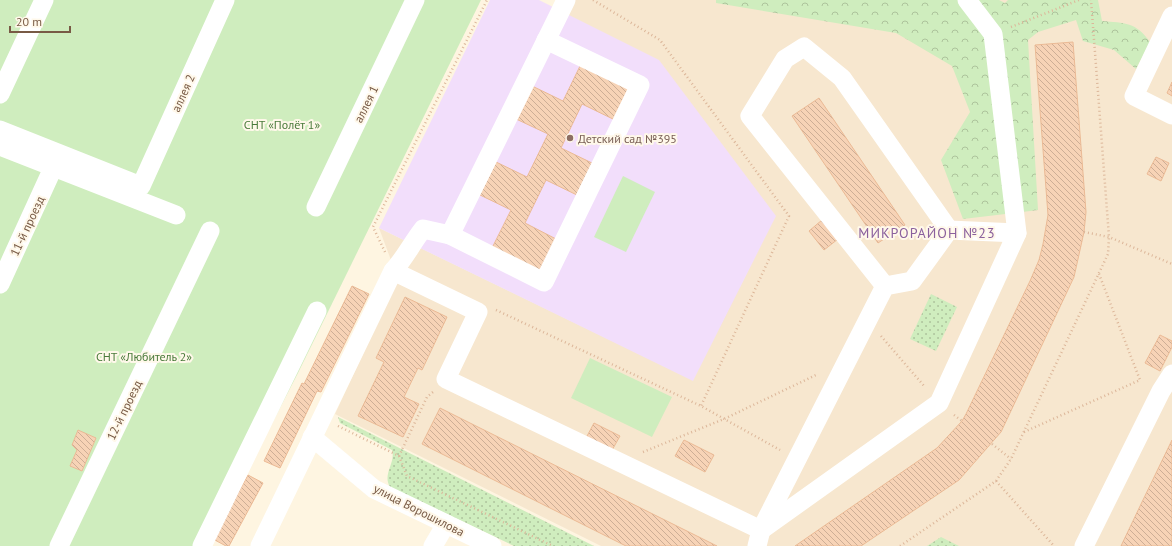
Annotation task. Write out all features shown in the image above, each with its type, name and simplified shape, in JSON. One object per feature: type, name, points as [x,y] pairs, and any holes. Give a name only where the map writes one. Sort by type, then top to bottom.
[{"type":"street","points":[[0,94],[44,0]]},
{"type":"street","name":"аллея 2","points":[[0,130],[140,186],[225,0]]},
{"type":"street","name":"аллея 1","points":[[316,207],[415,0]]},
{"type":"street","points":[[450,235],[566,0]]},
{"type":"street","points":[[759,538],[939,403],[1017,233],[993,34],[967,0]]},
{"type":"street","points":[[1172,16],[1134,96],[1172,115]]},
{"type":"street","points":[[260,546],[393,270],[403,260],[412,243],[424,229],[450,235],[544,282],[640,85],[546,40]]},
{"type":"street","points":[[885,286],[750,116],[785,59],[804,48],[842,78],[948,230]]},
{"type":"street","points":[[0,146],[176,215]]},
{"type":"street","name":"11-й проезд","points":[[0,284],[53,168]]},
{"type":"street","points":[[948,230],[1017,233]]},
{"type":"street","points":[[885,286],[912,281],[948,230]]},
{"type":"street","name":"12-й проезд","points":[[59,546],[210,231]]},
{"type":"street","points":[[393,270],[478,312],[446,379],[619,462],[759,538]]},
{"type":"street","points":[[759,538],[885,286]]},
{"type":"street","points":[[202,546],[316,311]]},
{"type":"street","points":[[1084,546],[1161,391],[1172,374]]},
{"type":"street","name":"улица Ворошилова","points":[[312,436],[374,489],[492,546]]},
{"type":"street","points":[[433,546],[446,524]]},
{"type":"path","points":[[393,270],[373,227],[487,0]]},
{"type":"path","points":[[593,0],[660,40],[789,216],[701,406]]},
{"type":"path","points":[[993,34],[1079,0]]},
{"type":"path","points":[[900,546],[996,481],[1011,459],[1108,254],[1109,237],[1091,0]]},
{"type":"path","points":[[1084,232],[1109,237],[1172,264]]},
{"type":"path","points":[[1024,432],[1140,380],[1098,274]]},
{"type":"path","points":[[490,307],[701,406],[798,460]]},
{"type":"path","points":[[867,321],[939,403],[962,421]]},
{"type":"path","points":[[619,462],[724,419],[820,373]]},
{"type":"path","points":[[399,456],[427,397],[446,379]]},
{"type":"path","points":[[336,425],[399,456],[407,476],[553,546]]},
{"type":"path","points":[[992,444],[1011,459]]},
{"type":"path","points":[[996,481],[1054,546]]},
{"type":"shaded area","name":"Детский сад №395","points":[[490,0],[539,0],[659,60],[776,216],[693,381],[379,228]]},
{"type":"shaded area","points":[[560,0],[1172,0],[1172,546],[601,546],[335,414],[398,279],[379,228],[693,380],[556,8]]},
{"type":"green space","points":[[0,0],[481,0],[298,373],[209,546],[0,546]]},
{"type":"green space","points":[[716,0],[999,0],[1005,3],[1008,0],[1098,0],[1102,21],[1124,23],[1135,27],[1145,35],[1150,42],[1136,69],[1114,50],[1083,41],[1076,20],[1038,32],[1028,40],[1038,210],[963,219],[941,160],[970,112],[952,66],[896,33],[716,3]]},
{"type":"green space","points":[[623,176],[655,192],[626,252],[594,237]]},
{"type":"green space","points":[[931,294],[957,307],[936,351],[910,339]]},
{"type":"green space","points":[[590,358],[672,397],[652,437],[571,398]]},
{"type":"green space","points":[[338,417],[594,546],[514,546],[390,487],[388,482],[388,473],[393,455],[392,450],[340,423]]},
{"type":"green space","points":[[941,537],[959,546],[927,546]]},
{"type":"building","points":[[1073,42],[1086,212],[1084,232],[1074,277],[1001,432],[959,480],[861,546],[795,546],[937,448],[962,421],[966,414],[1030,281],[1039,260],[1043,244],[1048,215],[1035,45]]},
{"type":"building","points":[[581,64],[631,88],[615,120],[582,104],[561,148],[594,164],[579,196],[546,180],[525,223],[558,240],[542,273],[492,248],[511,210],[478,194],[494,161],[527,177],[548,134],[514,118],[530,85],[563,101]]},
{"type":"building","points":[[1172,82],[1172,96],[1167,93]]},
{"type":"building","points":[[819,98],[905,225],[878,243],[792,116]]},
{"type":"building","points":[[1156,157],[1169,163],[1161,181],[1147,174]]},
{"type":"building","points":[[822,220],[838,239],[824,250],[809,231]]},
{"type":"building","points":[[352,286],[369,294],[321,392],[317,391],[280,468],[264,461],[302,383],[304,384]]},
{"type":"building","points":[[405,297],[447,317],[422,370],[418,368],[404,397],[419,404],[403,437],[358,416],[384,362],[376,358]]},
{"type":"building","points":[[1160,335],[1172,341],[1172,347],[1160,371],[1145,363]]},
{"type":"building","points":[[440,408],[717,546],[626,546],[422,444]]},
{"type":"building","points":[[594,423],[620,436],[611,452],[586,438]]},
{"type":"building","points":[[78,430],[96,438],[82,471],[70,466],[77,450],[72,445]]},
{"type":"building","points":[[684,440],[714,455],[705,472],[675,456]]},
{"type":"building","points":[[1172,440],[1172,546],[1121,546],[1142,502]]},
{"type":"building","points":[[248,475],[263,483],[229,546],[226,546],[213,539]]},
{"type":"place","name":"Детский сад №395","points":[[570,138]]},
{"type":"district","name":"МИКРОРАЙОН №23","points":[[927,233]]},
{"type":"park label","name":"СНТ «Полёт 1»","points":[[282,124]]},
{"type":"park label","name":"СНТ «Любитель 2»","points":[[144,356]]}]
